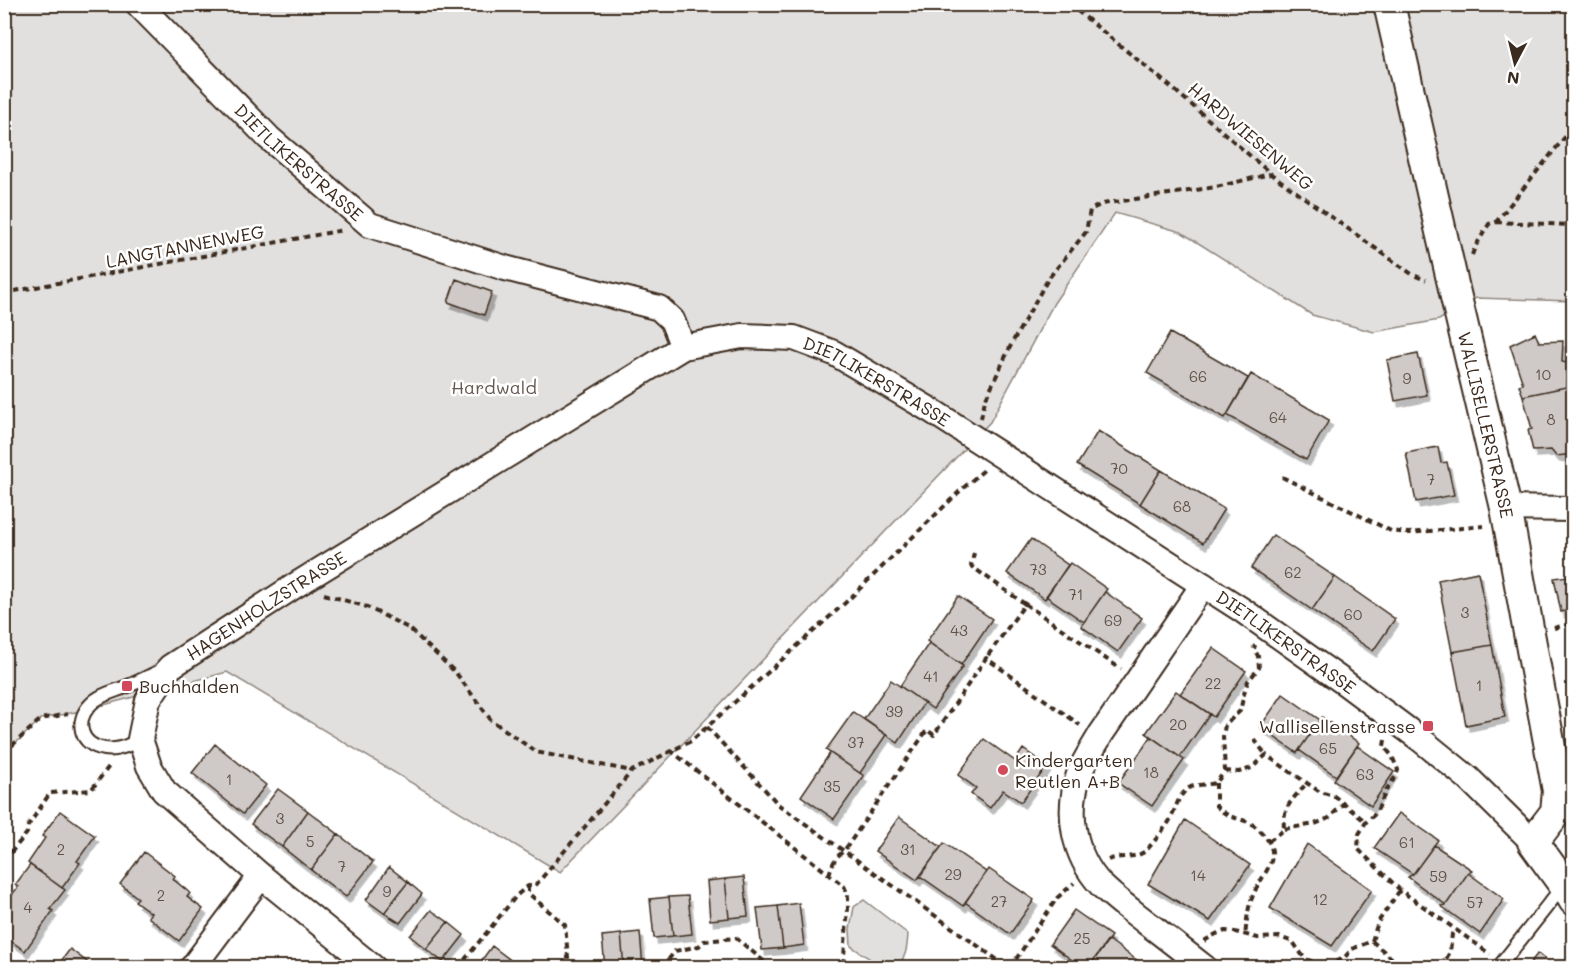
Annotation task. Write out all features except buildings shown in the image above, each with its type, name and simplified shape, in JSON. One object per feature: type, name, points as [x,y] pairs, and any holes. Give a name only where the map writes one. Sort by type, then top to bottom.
[{"type":"street","name":"DIETLIKERSTRASSE","points":[[138,4],[269,138],[370,225],[505,268],[659,308],[672,320],[683,347],[742,336],[794,338],[834,353],[932,411],[1242,610],[1420,739],[1468,778],[1533,842],[1569,893]]},
{"type":"street","name":"WALLISELLERSTRASSE","points":[[1389,4],[1455,293],[1498,517],[1558,791],[1556,812],[1533,842]]},
{"type":"street","name":"HAGENHOLZSTRASSE","points":[[140,739],[148,700],[170,667],[296,585],[683,347]]},
{"type":"street","points":[[1498,517],[1574,509]]},
{"type":"street","points":[[1203,585],[1087,758],[1080,772],[1074,795],[1072,817],[1076,841],[1088,868],[1101,885],[1139,916],[1203,956]]},
{"type":"street","points":[[140,739],[149,766],[164,791],[261,876],[374,968]]},
{"type":"street","points":[[192,968],[261,876]]},
{"type":"lane","points":[[140,739],[130,746],[118,749],[98,748],[91,744],[81,732],[80,724],[85,710],[92,702],[104,695],[170,667]]},
{"type":"lane","points":[[1500,965],[1569,893]]},
{"type":"path","name":"HARDWIESENWEG","points":[[1069,4],[1171,87],[1271,174],[1413,275],[1455,293]]},
{"type":"path","points":[[1496,222],[1574,126]]},
{"type":"path","points":[[973,437],[978,429],[985,400],[1012,343],[1048,279],[1086,232],[1090,210],[1102,204],[1216,187],[1271,174]]},
{"type":"path","points":[[1455,293],[1464,279],[1475,247],[1489,224],[1496,222],[1574,225]]},
{"type":"path","name":"LANGTANNENWEG","points":[[4,293],[370,225]]},
{"type":"path","points":[[458,968],[517,895],[528,886],[535,886],[632,771],[691,741],[845,603],[962,489],[1002,455]]},
{"type":"path","points":[[1282,477],[1391,531],[1408,533],[1498,517]]},
{"type":"path","points":[[974,553],[971,566],[1129,674]]},
{"type":"path","points":[[296,585],[367,607],[410,629],[456,673],[491,720],[536,752],[632,771]]},
{"type":"path","points":[[829,875],[837,855],[844,851],[927,730],[934,735],[1025,604]]},
{"type":"path","points":[[1552,628],[1574,623]]},
{"type":"path","points":[[1245,935],[1251,899],[1271,863],[1269,842],[1250,822],[1238,820],[1223,813],[1216,806],[1216,783],[1225,771],[1223,736],[1225,724],[1240,711],[1248,681],[1259,668],[1258,656],[1254,649],[1257,639]]},
{"type":"path","points":[[986,658],[1088,730]]},
{"type":"path","points":[[4,753],[41,719],[85,710]]},
{"type":"path","points":[[707,727],[779,805],[1010,968],[1058,898],[1076,880]]},
{"type":"path","points":[[1389,734],[1384,741],[1384,746],[1392,756],[1398,770],[1386,789],[1376,813],[1366,822],[1359,834],[1358,849],[1400,890],[1500,965]]},
{"type":"path","points":[[4,861],[27,833],[28,825],[50,793],[91,790],[108,768],[140,739]]},
{"type":"path","points":[[1254,739],[1266,755],[1306,784],[1320,792],[1334,796],[1366,822]]},
{"type":"path","points":[[670,750],[844,886],[848,895],[849,908],[843,968]]},
{"type":"path","points":[[1225,771],[1239,772],[1252,768],[1266,755]]},
{"type":"path","points":[[1106,861],[1144,852],[1166,827],[1182,794],[1191,786],[1216,783]]},
{"type":"path","points":[[1284,829],[1285,810],[1306,784]]},
{"type":"path","points":[[1269,842],[1284,829],[1315,824],[1329,818],[1343,804]]},
{"type":"path","points":[[528,886],[528,893],[565,925],[569,968]]},
{"type":"path","points":[[1372,941],[1378,922],[1400,890]]},
{"type":"path","points":[[1441,968],[1450,952],[1452,934],[1455,930]]},
{"type":"path","points":[[1203,956],[1216,934],[1225,932],[1258,938],[1279,937],[1293,942],[1305,959],[1325,967],[1345,957],[1352,949],[1372,941]]},
{"type":"path","points":[[662,968],[675,951],[699,946],[704,941],[736,938],[772,968]]},
{"type":"path","points":[[1372,941],[1396,962],[1399,968]]},
{"type":"path","points":[[4,960],[9,968]]},
{"type":"green space","name":"Hardwald","points":[[5,5],[1573,5],[1573,301],[1476,298],[1439,320],[1374,332],[1312,315],[1181,232],[1115,213],[1054,303],[990,422],[560,872],[227,672],[85,710],[41,719],[5,753]]},
{"type":"green space","points":[[864,900],[908,934],[907,948],[896,967],[882,967],[851,946],[850,929],[854,907]]},
{"type":"place","name":"Buchhalden","points":[[127,686]]},
{"type":"place","name":"Wallisellenstrasse","points":[[1428,726]]},
{"type":"place","name":"Kindergarten Reutlen A+B","points":[[1003,770]]}]
